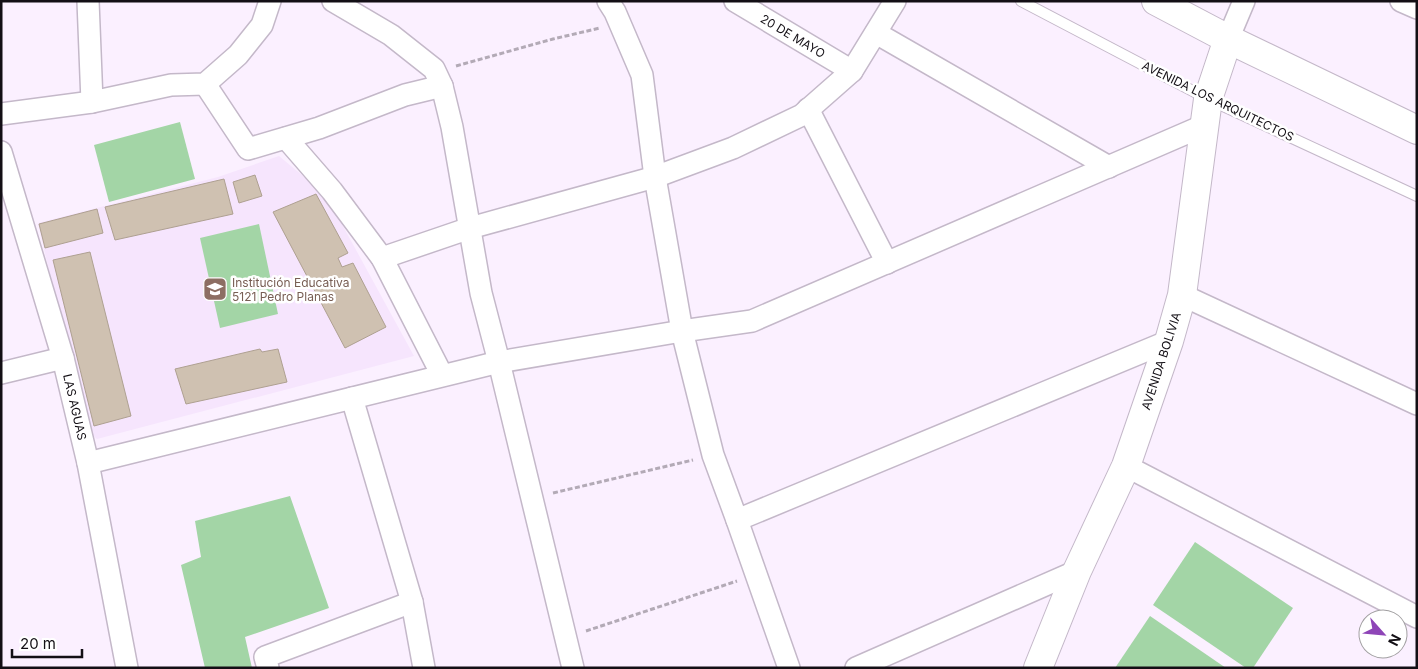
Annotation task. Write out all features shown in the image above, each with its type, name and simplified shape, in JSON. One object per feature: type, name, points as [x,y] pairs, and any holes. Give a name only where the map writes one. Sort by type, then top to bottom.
[{"type":"main road","points":[[1156,1],[1228,39],[1417,130]]},
{"type":"main road","name":"AVENIDA BOLIVIA","points":[[1038,668],[1077,571],[1126,466],[1169,341],[1182,295],[1207,112],[1228,39]]},
{"type":"street","points":[[88,1],[92,102]]},
{"type":"street","points":[[1,114],[92,102],[171,84],[205,84],[238,55],[256,33],[262,25],[270,1]]},
{"type":"street","points":[[333,1],[391,35],[438,78],[452,127],[481,293],[573,668]]},
{"type":"street","points":[[608,1],[642,75],[656,177],[682,331],[713,455],[789,668]]},
{"type":"street","name":"20 DE MAYO","points":[[735,1],[852,70]]},
{"type":"street","points":[[382,258],[470,228],[656,177],[733,148],[802,115],[852,70],[895,1]]},
{"type":"street","points":[[1228,39],[1244,1]]},
{"type":"street","points":[[1401,1],[1417,8]]},
{"type":"street","points":[[876,32],[1109,167]]},
{"type":"street","points":[[205,84],[248,149],[319,128],[406,95],[438,78]]},
{"type":"street","points":[[808,109],[887,263]]},
{"type":"street","points":[[88,463],[499,362],[752,321],[1109,167],[1207,112]]},
{"type":"street","points":[[286,138],[332,191],[382,258],[442,375]]},
{"type":"street","name":"LAS AGUAS","points":[[1,152],[63,358],[88,463],[128,668]]},
{"type":"street","points":[[1182,295],[1417,404]]},
{"type":"street","points":[[737,520],[1169,341]]},
{"type":"street","points":[[1,373],[63,358]]},
{"type":"street","points":[[352,398],[412,602],[424,668]]},
{"type":"street","points":[[1126,466],[1417,618]]},
{"type":"street","points":[[856,668],[1077,571]]},
{"type":"street","points":[[268,668],[265,657],[412,602]]},
{"type":"lane","name":"AVENIDA LOS ARQUITECTOS","points":[[1021,1],[1207,112],[1417,196]]},
{"type":"path","points":[[438,78],[460,66],[553,39],[620,24]]},
{"type":"path","points":[[532,498],[713,455]]},
{"type":"path","points":[[565,638],[756,575]]},
{"type":"shaded area","name":"Institución Educativa 5121 Pedro Planas","points":[[279,156],[326,195],[414,356],[97,439],[90,433],[70,362],[38,223],[218,177]]},
{"type":"green space","points":[[180,122],[195,179],[109,202],[94,145]]},
{"type":"green space","points":[[259,224],[278,314],[220,328],[200,238]]},
{"type":"green space","points":[[290,496],[329,608],[245,637],[252,668],[205,668],[181,565],[201,557],[195,521]]},
{"type":"green space","points":[[1195,542],[1293,608],[1253,668],[1246,668],[1153,605]]},
{"type":"green space","points":[[1150,616],[1226,668],[1115,668]]},
{"type":"building","points":[[255,175],[262,196],[239,203],[233,182]]},
{"type":"building","points":[[224,179],[233,214],[115,240],[105,207]]},
{"type":"building","points":[[316,194],[348,253],[338,258],[342,267],[353,263],[386,327],[345,348],[273,212]]},
{"type":"building","points":[[97,209],[103,233],[45,248],[39,224]]},
{"type":"building","points":[[90,252],[131,416],[94,426],[53,260]]},
{"type":"building","points":[[260,349],[262,352],[278,349],[287,382],[186,404],[175,369]]},
{"type":"place","name":"Institución Educativa 5121 Pedro Planas","points":[[215,289]]}]
